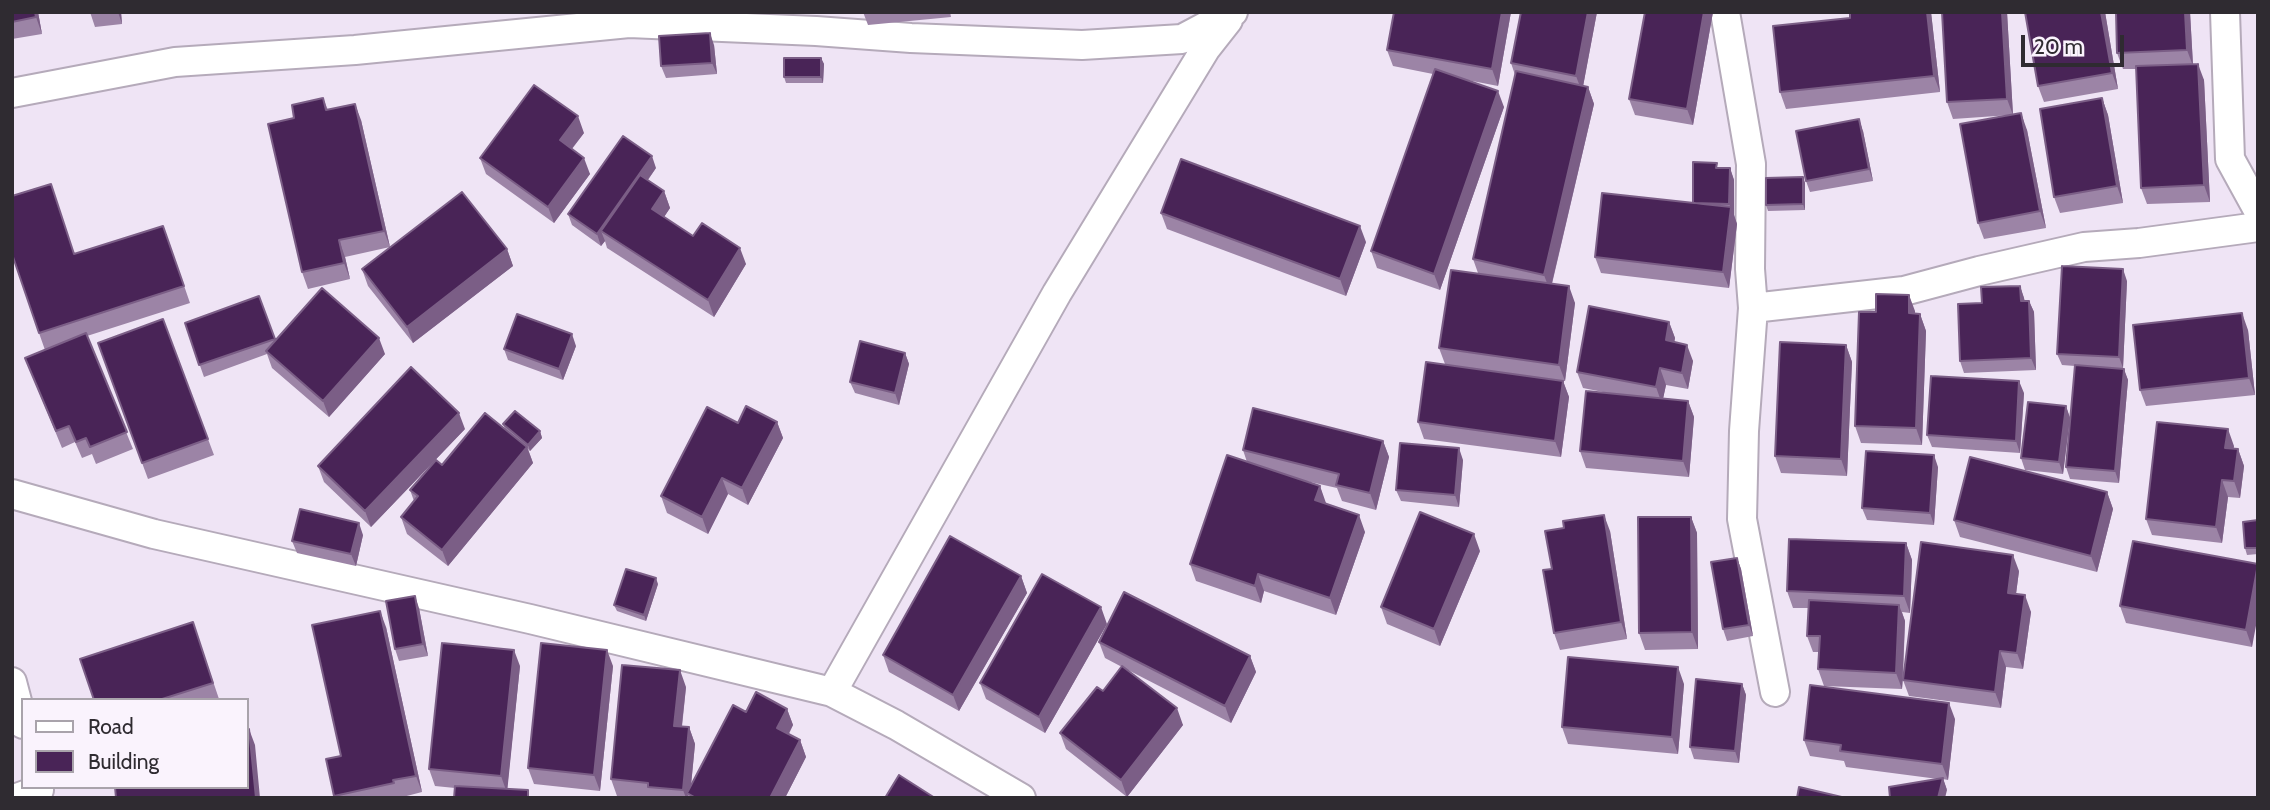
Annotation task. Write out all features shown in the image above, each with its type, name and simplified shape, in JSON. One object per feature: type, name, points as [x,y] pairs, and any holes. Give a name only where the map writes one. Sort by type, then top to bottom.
[{"type":"street","points":[[12,93],[175,62],[355,50],[629,23],[1082,45],[1182,39],[1234,12]]},
{"type":"street","points":[[832,692],[1057,293],[1206,48],[1234,12]]},
{"type":"street","points":[[1725,12],[1751,164],[1750,269],[1753,308],[1744,431],[1742,519],[1775,692]]},
{"type":"street","points":[[2225,12],[2230,159],[2258,210]]},
{"type":"street","points":[[1753,308],[1904,291],[2084,247],[2140,243],[2258,227]]},
{"type":"street","points":[[12,494],[154,534],[530,619],[832,692],[1021,798]]},
{"type":"street","points":[[12,682],[21,716]]},
{"type":"building","points":[[12,12],[35,12],[36,17],[12,22]]},
{"type":"building","points":[[1394,12],[1502,12],[1492,69],[1387,50]]},
{"type":"building","points":[[1521,12],[1588,12],[1576,76],[1511,63]]},
{"type":"building","points":[[1645,12],[1704,12],[1687,109],[1629,99]]},
{"type":"building","points":[[1850,12],[1927,12],[1934,76],[1780,92],[1773,26],[1850,18]]},
{"type":"building","points":[[1942,12],[2002,12],[2007,99],[1947,102]]},
{"type":"building","points":[[2025,12],[2101,12],[2112,73],[2038,86]]},
{"type":"building","points":[[2116,12],[2185,12],[2187,50],[2117,53]]},
{"type":"building","points":[[710,33],[712,63],[661,66],[659,36]]},
{"type":"building","points":[[784,58],[821,58],[821,77],[784,77]]},
{"type":"building","points":[[2198,64],[2204,185],[2141,188],[2136,66]]},
{"type":"building","points":[[1435,69],[1498,91],[1434,274],[1371,251]]},
{"type":"building","points":[[1516,71],[1588,87],[1544,275],[1473,259]]},
{"type":"building","points":[[534,85],[578,116],[560,140],[584,158],[548,207],[480,158]]},
{"type":"building","points":[[323,98],[326,110],[355,104],[384,231],[339,240],[344,263],[302,272],[268,124],[294,118],[292,105]]},
{"type":"building","points":[[2102,98],[2117,186],[2054,197],[2040,109]]},
{"type":"building","points":[[2021,113],[2040,211],[1978,223],[1960,124]]},
{"type":"building","points":[[1859,119],[1869,169],[1806,181],[1796,131]]},
{"type":"building","points":[[623,136],[652,156],[597,234],[568,214]]},
{"type":"building","points":[[1181,159],[1360,226],[1340,279],[1161,213]]},
{"type":"building","points":[[1693,162],[1717,163],[1716,168],[1730,168],[1729,204],[1693,203]]},
{"type":"building","points":[[640,175],[664,191],[652,209],[693,236],[702,223],[740,248],[708,300],[601,231]]},
{"type":"building","points":[[1803,177],[1803,204],[1766,205],[1766,178]]},
{"type":"building","points":[[51,184],[74,254],[163,226],[184,286],[39,333],[12,254],[12,196]]},
{"type":"building","points":[[462,192],[507,249],[407,327],[362,269]]},
{"type":"building","points":[[1602,193],[1731,207],[1723,272],[1595,257]]},
{"type":"building","points":[[2062,266],[2123,269],[2119,357],[2057,354]]},
{"type":"building","points":[[1451,270],[1569,286],[1559,365],[1439,348]]},
{"type":"building","points":[[2020,286],[2021,301],[2029,301],[2031,358],[1960,361],[1958,304],[1982,303],[1981,287]]},
{"type":"building","points":[[322,288],[379,338],[323,401],[266,351]]},
{"type":"building","points":[[1876,294],[1909,295],[1909,313],[1920,314],[1916,428],[1855,426],[1859,312],[1876,312]]},
{"type":"building","points":[[259,296],[275,339],[199,365],[185,323]]},
{"type":"building","points":[[1589,306],[1669,322],[1666,340],[1687,345],[1682,373],[1660,368],[1656,387],[1577,372]]},
{"type":"building","points":[[2242,313],[2249,378],[2140,390],[2133,325]]},
{"type":"building","points":[[517,314],[572,334],[559,369],[504,349]]},
{"type":"building","points":[[163,319],[208,439],[142,463],[98,343]]},
{"type":"building","points":[[86,333],[127,432],[90,447],[86,438],[76,442],[69,426],[56,431],[25,358]]},
{"type":"building","points":[[860,341],[905,353],[895,393],[850,382]]},
{"type":"building","points":[[1780,342],[1846,345],[1841,459],[1775,456]]},
{"type":"building","points":[[1426,362],[1563,381],[1555,441],[1418,422]]},
{"type":"building","points":[[2075,365],[2124,369],[2115,471],[2066,467]]},
{"type":"building","points":[[411,367],[459,413],[365,511],[318,466]]},
{"type":"building","points":[[1931,376],[2019,381],[2016,441],[1927,435]]},
{"type":"building","points":[[1586,391],[1688,401],[1683,461],[1580,451]]},
{"type":"building","points":[[2028,402],[2066,406],[2059,462],[2021,458]]},
{"type":"building","points":[[746,406],[777,422],[742,488],[722,478],[702,517],[661,496],[707,407],[738,423]]},
{"type":"building","points":[[1253,408],[1383,441],[1370,493],[1336,485],[1339,474],[1243,450]]},
{"type":"building","points":[[515,411],[540,431],[528,445],[503,424]]},
{"type":"building","points":[[485,413],[527,447],[442,550],[401,517],[418,496],[410,490],[436,460],[442,465]]},
{"type":"building","points":[[2157,422],[2228,429],[2225,448],[2238,449],[2234,481],[2222,480],[2216,527],[2146,519]]},
{"type":"building","points":[[1400,443],[1459,448],[1455,495],[1396,490]]},
{"type":"building","points":[[1866,451],[1934,455],[1930,513],[1862,508]]},
{"type":"building","points":[[1227,455],[1320,486],[1315,500],[1359,515],[1330,598],[1258,574],[1255,586],[1190,564]]},
{"type":"building","points":[[1970,457],[2107,492],[2091,556],[1954,520]]},
{"type":"building","points":[[300,509],[359,523],[351,554],[292,541]]},
{"type":"building","points":[[1420,512],[1474,534],[1434,629],[1381,607]]},
{"type":"building","points":[[1604,515],[1621,622],[1554,633],[1543,570],[1552,569],[1545,531],[1564,528],[1563,521]]},
{"type":"building","points":[[1638,517],[1691,517],[1692,632],[1639,633]]},
{"type":"building","points":[[2258,520],[2258,548],[2245,548],[2243,522]]},
{"type":"building","points":[[950,536],[1021,576],[953,695],[883,655]]},
{"type":"building","points":[[1789,539],[1906,543],[1904,596],[1787,591]]},
{"type":"building","points":[[2133,541],[2258,564],[2246,630],[2120,606]]},
{"type":"building","points":[[1921,542],[2013,555],[2008,593],[2025,595],[2017,653],[2000,651],[1995,692],[1903,680]]},
{"type":"building","points":[[1737,558],[1749,625],[1723,629],[1711,562]]},
{"type":"building","points":[[626,569],[656,578],[644,615],[614,605]]},
{"type":"building","points":[[1042,574],[1101,607],[1039,717],[980,683]]},
{"type":"building","points":[[1124,592],[1250,656],[1225,706],[1099,642]]},
{"type":"building","points":[[415,596],[423,644],[395,649],[386,601]]},
{"type":"building","points":[[1809,600],[1899,605],[1896,673],[1818,669],[1820,636],[1807,636]]},
{"type":"building","points":[[380,611],[416,776],[334,796],[326,759],[341,756],[312,625]]},
{"type":"building","points":[[193,622],[213,683],[165,698],[93,698],[80,659]]},
{"type":"building","points":[[442,643],[514,650],[501,776],[429,769]]},
{"type":"building","points":[[541,643],[607,650],[594,775],[528,768]]},
{"type":"building","points":[[1568,657],[1678,667],[1672,737],[1562,727]]},
{"type":"building","points":[[622,665],[680,670],[674,726],[689,727],[683,790],[648,787],[648,783],[611,779]]},
{"type":"building","points":[[1122,666],[1177,708],[1121,780],[1060,733],[1097,687],[1103,691]]},
{"type":"building","points":[[1696,679],[1742,684],[1735,751],[1690,747]]},
{"type":"building","points":[[1810,685],[1949,703],[1942,764],[1840,751],[1841,745],[1804,740]]},
{"type":"building","points":[[756,692],[787,709],[777,728],[800,740],[770,798],[696,798],[687,793],[733,705],[746,712]]},
{"type":"building","points":[[249,729],[256,798],[116,798],[115,789],[248,789]]},
{"type":"building","points":[[899,775],[935,798],[885,798]]},
{"type":"building","points":[[1943,778],[1938,798],[1890,798],[1889,787]]},
{"type":"building","points":[[455,786],[528,790],[528,798],[454,798]]},
{"type":"building","points":[[1799,787],[1846,798],[1797,798]]}]
